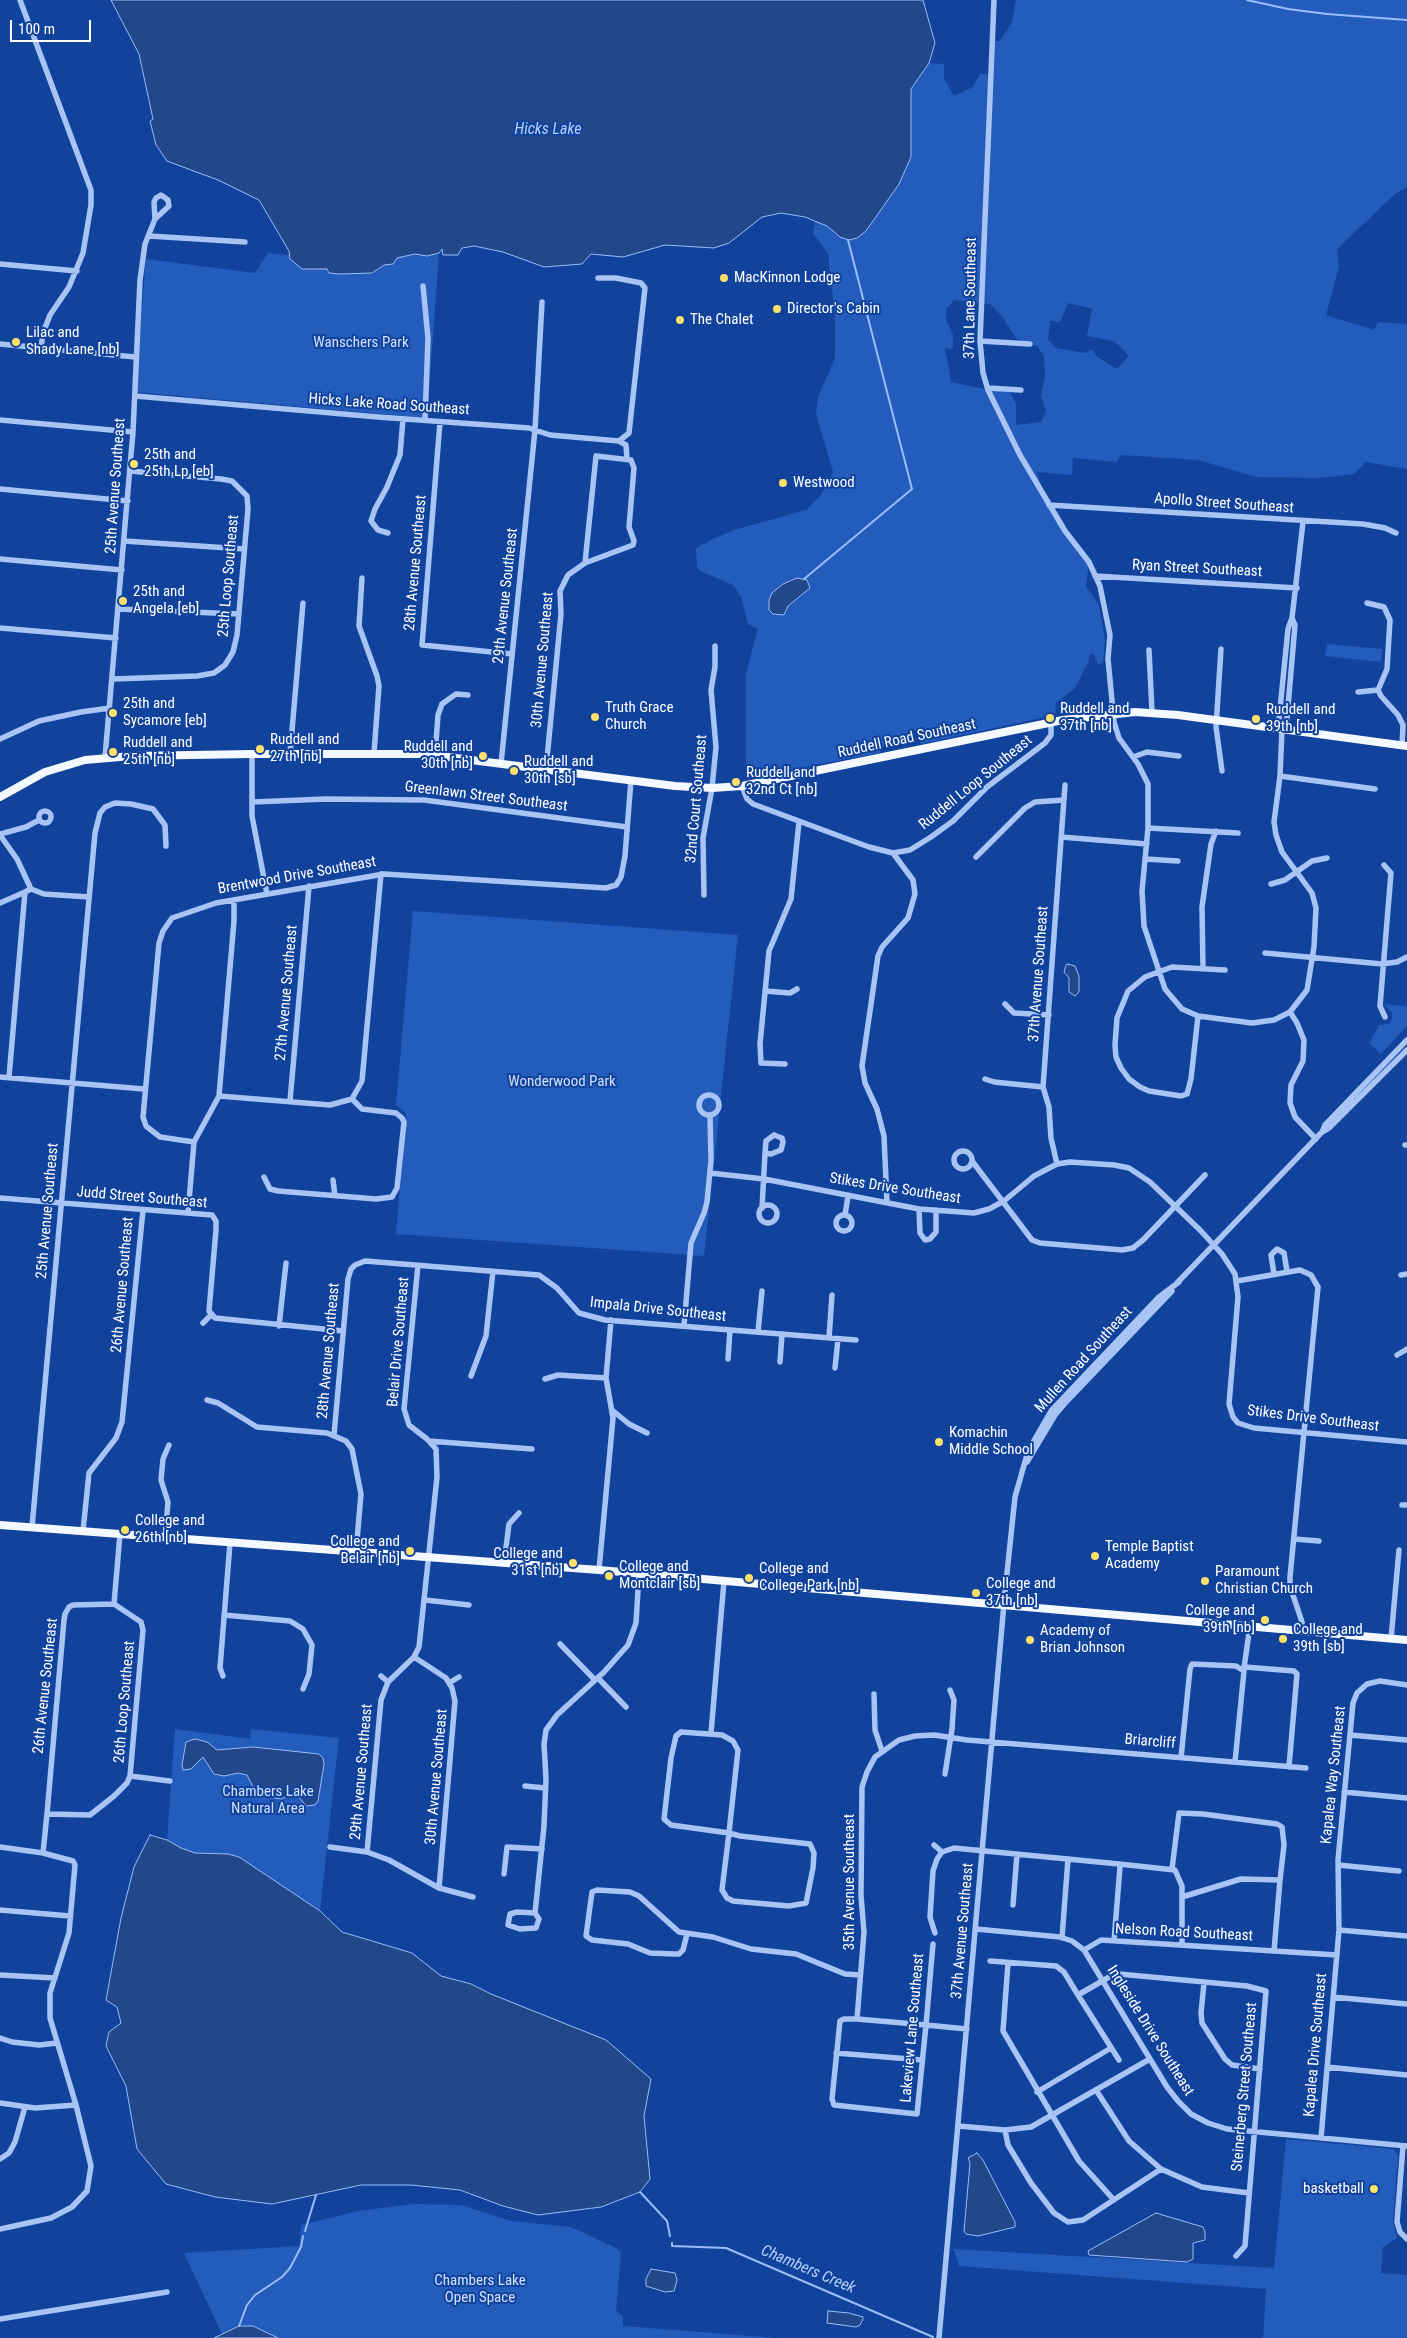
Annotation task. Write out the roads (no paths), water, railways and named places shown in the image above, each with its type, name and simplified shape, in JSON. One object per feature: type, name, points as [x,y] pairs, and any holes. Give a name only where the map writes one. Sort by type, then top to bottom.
[{"type":"main road","name":"Ruddell Road Southeast","points":[[0,798],[45,772],[63,766],[105,758],[252,754],[374,753],[435,755],[632,780],[712,788],[742,786],[1051,722],[1113,713],[1152,712],[1404,746]]},
{"type":"main road","points":[[0,1524],[599,1570],[1407,1640]]},
{"type":"street","points":[[20,0],[91,190],[87,233],[77,271],[50,315],[43,333],[41,348]]},
{"type":"street","name":"37th Lane Southeast","points":[[994,0],[980,357],[988,388],[1020,455],[1049,505],[1089,562],[1100,586],[1110,635],[1108,651],[1113,713],[1119,738],[1133,757],[1148,784],[1148,828],[1142,901],[1144,926],[1165,989],[1182,1008],[1198,1016]]},
{"type":"street","name":"25th Avenue Southeast","points":[[105,758],[128,502],[142,262],[145,244],[155,219]]},
{"type":"street","points":[[149,236],[245,242]]},
{"type":"street","points":[[0,264],[77,271]]},
{"type":"street","points":[[598,278],[616,278],[641,284],[645,288],[629,432],[620,441],[626,445],[628,459],[634,465],[629,527],[634,543],[631,547],[585,562],[596,456],[628,459]]},
{"type":"street","points":[[423,286],[428,338],[425,420]]},
{"type":"street","name":"29th Avenue Southeast","points":[[501,764],[535,430],[542,302]]},
{"type":"street","points":[[980,341],[1030,344]]},
{"type":"street","points":[[0,344],[135,357]]},
{"type":"street","points":[[988,388],[1021,390]]},
{"type":"street","name":"Hicks Lake Road Southeast","points":[[135,396],[535,430],[550,435],[620,441]]},
{"type":"street","points":[[388,533],[378,530],[371,521],[400,455],[403,419]]},
{"type":"street","points":[[0,420],[133,432]]},
{"type":"street","name":"28th Avenue Southeast","points":[[440,422],[422,645],[512,654]]},
{"type":"street","name":"25th Loop Southeast","points":[[112,678],[197,676],[214,673],[225,665],[233,652],[239,614],[248,509],[246,496],[232,481],[130,471]]},
{"type":"street","points":[[0,488],[128,502]]},
{"type":"street","name":"Apollo Street Southeast","points":[[1049,505],[1303,522],[1363,524],[1385,528],[1396,533]]},
{"type":"street","points":[[1225,970],[1172,967],[1145,977],[1128,991],[1119,1012],[1115,1045],[1116,1057],[1121,1068],[1129,1078],[1140,1087],[1149,1091],[1181,1096],[1187,1094],[1190,1088],[1198,1016],[1238,1022],[1264,1023],[1290,1012],[1307,990],[1317,922],[1316,908],[1312,893],[1282,852],[1274,822],[1280,776],[1288,630],[1292,618],[1303,522]]},
{"type":"street","points":[[124,541],[244,549]]},
{"type":"street","points":[[0,559],[122,570]]},
{"type":"street","name":"30th Avenue Southeast","points":[[546,769],[561,614],[560,591],[568,575],[585,562]]},
{"type":"street","name":"Ryan Street Southeast","points":[[1095,576],[1296,588]]},
{"type":"street","points":[[362,578],[359,626],[378,676],[379,686],[374,753]]},
{"type":"street","points":[[290,754],[304,603]]},
{"type":"street","points":[[1367,603],[1384,607],[1390,620],[1387,669],[1378,690],[1398,715],[1403,725],[1404,746]]},
{"type":"street","points":[[118,609],[239,614]]},
{"type":"street","points":[[0,628],[116,638]]},
{"type":"street","name":"32nd Court Southeast","points":[[704,895],[703,838],[712,788],[716,747],[711,690],[716,667],[715,646]]},
{"type":"street","points":[[1221,649],[1216,741],[1222,771]]},
{"type":"street","points":[[1149,650],[1152,712]]},
{"type":"street","points":[[1358,692],[1378,690]]},
{"type":"street","points":[[435,755],[438,715],[442,704],[456,694],[468,695]]},
{"type":"street","points":[[0,739],[39,721],[110,708]]},
{"type":"street","name":"Ruddell Loop Southeast","points":[[742,786],[748,802],[800,822],[869,847],[893,853],[910,850],[932,838],[953,821],[987,787],[1045,743],[1051,735],[1051,722]]},
{"type":"street","points":[[1133,757],[1147,752],[1179,756]]},
{"type":"street","points":[[252,754],[252,816],[267,894]]},
{"type":"street","points":[[1280,776],[1375,789]]},
{"type":"street","name":"Brentwood Drive Southeast","points":[[194,1142],[160,1137],[152,1133],[142,1117],[159,943],[172,918],[216,903],[381,874],[606,888],[616,885],[621,877],[632,780]]},
{"type":"street","name":"37th Avenue Southeast","points":[[1057,1164],[1051,1138],[1049,1107],[1043,1087],[1065,785]]},
{"type":"street","name":"Greenlawn Street Southeast","points":[[253,802],[326,799],[424,800],[627,827]]},
{"type":"street","points":[[976,857],[1025,808],[1035,802],[1064,800]]},
{"type":"street","name":"25th Avenue Southeast","points":[[32,1527],[89,897],[100,813],[105,807],[115,804],[131,804],[154,809],[165,825],[166,846]]},
{"type":"street","points":[[9,1077],[28,890],[17,859],[0,834],[26,827],[40,820]]},
{"type":"street","points":[[785,1064],[761,1063],[765,991],[770,946],[791,899],[800,822]]},
{"type":"street","points":[[1148,828],[1238,833]]},
{"type":"street","points":[[1203,968],[1202,907],[1212,844],[1216,831]]},
{"type":"street","points":[[1061,837],[1147,844]]},
{"type":"street","points":[[886,1203],[884,1136],[876,1109],[865,1083],[862,1066],[878,956],[882,947],[908,918],[915,894],[913,880],[893,853]]},
{"type":"street","points":[[1271,884],[1285,880],[1296,870],[1312,861],[1326,858]]},
{"type":"street","points":[[1144,859],[1178,861]]},
{"type":"street","points":[[1384,865],[1391,873],[1380,1006],[1385,1018]]},
{"type":"street","points":[[219,1096],[330,1105],[352,1099],[362,1081],[381,874]]},
{"type":"street","name":"27th Avenue Southeast","points":[[290,1102],[309,886]]},
{"type":"street","points":[[0,903],[28,890],[44,894],[89,897]]},
{"type":"street","points":[[188,1213],[194,1142],[219,1096],[234,921],[234,900]]},
{"type":"street","points":[[1265,953],[1313,956],[1382,964],[1397,962],[1407,957]]},
{"type":"street","points":[[765,991],[790,993],[797,989]]},
{"type":"street","points":[[1005,1004],[1014,1012],[1049,1015]]},
{"type":"street","points":[[1290,1012],[1304,1040],[1303,1061],[1291,1085],[1290,1103],[1295,1117],[1316,1139]]},
{"type":"street","name":"Mullen Road Southeast","points":[[1004,1606],[1015,1497],[1024,1466],[1051,1422],[1068,1401],[1179,1282],[1316,1139],[1325,1125],[1407,1040]]},
{"type":"street","name":"Mullen Road Southeast","points":[[1322,1132],[1329,1128],[1407,1050]]},
{"type":"street","points":[[0,1077],[144,1089]]},
{"type":"street","points":[[985,1079],[994,1082],[1043,1087]]},
{"type":"street","points":[[264,1177],[270,1189],[376,1199],[392,1197],[397,1188],[404,1122],[396,1113],[362,1108],[352,1099]]},
{"type":"street","points":[[684,1326],[690,1250],[704,1213],[710,1173],[710,1115]]},
{"type":"street","points":[[762,1208],[764,1153]]},
{"type":"street","points":[[972,1161],[1029,1238],[1037,1242],[1122,1250],[1133,1248],[1143,1240],[1205,1175]]},
{"type":"street","name":"Stikes Drive Southeast","points":[[710,1173],[764,1179],[919,1209],[974,1213],[989,1210],[1004,1202],[1034,1176],[1057,1164],[1070,1162],[1106,1164],[1129,1168],[1150,1182],[1214,1245],[1229,1263],[1237,1281],[1237,1316],[1229,1404],[1233,1417],[1245,1426],[1407,1442]]},
{"type":"street","points":[[333,1180],[335,1196]]},
{"type":"street","points":[[845,1215],[848,1196]]},
{"type":"street","name":"Judd Street Southeast","points":[[0,1198],[212,1216],[216,1221],[209,1300],[209,1311],[212,1314]]},
{"type":"street","points":[[919,1209],[920,1233],[925,1240],[930,1239],[936,1232],[936,1210]]},
{"type":"street","name":"26th Avenue Southeast","points":[[83,1531],[90,1473],[116,1438],[122,1422],[143,1210]]},
{"type":"street","points":[[1274,1274],[1271,1255],[1277,1249],[1284,1253],[1287,1272]]},
{"type":"street","name":"Impala Drive Southeast","points":[[354,1265],[365,1261],[539,1275],[557,1288],[579,1313],[611,1320],[856,1340]]},
{"type":"street","points":[[279,1326],[286,1263]]},
{"type":"street","name":"28th Avenue Southeast","points":[[354,1265],[348,1278],[334,1435],[346,1441],[349,1445],[356,1465],[360,1494],[356,1552]]},
{"type":"street","name":"Belair Drive Southeast","points":[[418,1265],[404,1409],[409,1425],[429,1441]]},
{"type":"street","points":[[471,1376],[486,1336],[493,1271]]},
{"type":"street","points":[[1237,1281],[1287,1272],[1307,1272],[1315,1278],[1318,1287],[1290,1586],[1302,1619],[1302,1631]]},
{"type":"street","points":[[758,1332],[762,1291]]},
{"type":"street","points":[[829,1338],[832,1296]]},
{"type":"street","points":[[203,1323],[212,1314],[215,1318],[224,1320],[343,1331]]},
{"type":"street","points":[[599,1570],[612,1433],[612,1410],[606,1378],[611,1320]]},
{"type":"street","points":[[728,1359],[730,1330]]},
{"type":"street","points":[[780,1362],[782,1334]]},
{"type":"street","points":[[835,1368],[838,1339]]},
{"type":"street","points":[[1397,1356],[1407,1349]]},
{"type":"street","points":[[546,1379],[558,1375],[606,1378]]},
{"type":"street","points":[[207,1400],[218,1403],[257,1427],[334,1435]]},
{"type":"street","points":[[612,1410],[628,1424],[647,1433]]},
{"type":"street","points":[[429,1441],[532,1448]]},
{"type":"street","points":[[429,1441],[436,1449],[437,1462],[429,1557]]},
{"type":"street","points":[[165,1538],[168,1502],[161,1480],[163,1459],[169,1445]]},
{"type":"street","points":[[504,1563],[509,1524],[519,1513]]},
{"type":"street","points":[[114,1604],[120,1534]]},
{"type":"street","points":[[1294,1539],[1319,1541]]},
{"type":"street","points":[[223,1676],[220,1668],[230,1543]]},
{"type":"street","points":[[1391,1639],[1399,1550]]},
{"type":"street","name":"29th Avenue Southeast","points":[[368,1852],[382,1694],[388,1682],[414,1656],[422,1631],[429,1557]]},
{"type":"street","points":[[535,1913],[513,1912],[508,1916],[508,1925],[520,1929],[536,1928],[539,1919],[535,1913],[546,1788],[544,1744],[546,1730],[557,1716],[620,1656],[633,1635],[636,1623],[639,1574]]},
{"type":"street","points":[[711,1732],[724,1581]]},
{"type":"street","points":[[425,1600],[469,1605]]},
{"type":"street","name":"26th Avenue Southeast","points":[[43,1853],[65,1614],[67,1609],[73,1605],[114,1604]]},
{"type":"street","name":"26th Loop Southeast","points":[[47,1814],[90,1815],[128,1783],[143,1630],[141,1622],[114,1604]]},
{"type":"street","name":"37th Avenue Southeast","points":[[939,2338],[1004,1606]]},
{"type":"street","points":[[224,1615],[290,1621],[299,1625],[307,1633],[312,1645],[309,1674],[303,1689]]},
{"type":"street","points":[[1235,1762],[1250,1626]]},
{"type":"street","points":[[560,1644],[626,1707]]},
{"type":"street","points":[[414,1656],[449,1682],[459,1677]]},
{"type":"street","points":[[1181,1758],[1190,1668],[1192,1664],[1236,1666],[1294,1671],[1297,1674],[1289,1767]]},
{"type":"street","points":[[381,1676],[388,1682]]},
{"type":"street","name":"Kapalea Way Southeast","points":[[1339,1930],[1338,1863],[1353,1703],[1357,1693],[1366,1684],[1380,1681],[1407,1684]]},
{"type":"street","name":"30th Avenue Southeast","points":[[439,1888],[455,1708],[454,1695],[449,1682]]},
{"type":"street","points":[[945,1774],[954,1700],[950,1690]]},
{"type":"street","points":[[874,1694],[875,1730],[882,1750]]},
{"type":"street","points":[[729,1833],[722,1890],[727,1898],[733,1901],[789,1906],[806,1903],[813,1868],[814,1853],[810,1844],[740,1836],[729,1833],[671,1824],[664,1819],[671,1758],[676,1736],[681,1732],[722,1734],[733,1741],[738,1750],[729,1833]]},
{"type":"street","points":[[1350,1735],[1407,1740]]},
{"type":"street","name":"Briarcliff","points":[[882,1750],[899,1740],[915,1736],[951,1737],[1306,1768]]},
{"type":"street","name":"35th Avenue Southeast","points":[[857,2020],[864,1932],[861,1896],[862,1787],[867,1772],[882,1750]]},
{"type":"street","points":[[130,1776],[170,1781]]},
{"type":"street","points":[[525,1786],[546,1788]]},
{"type":"street","points":[[1344,1792],[1407,1798]]},
{"type":"street","points":[[1172,1869],[1179,1812],[1277,1824],[1282,1827],[1284,1845],[1274,1951]]},
{"type":"street","points":[[934,1844],[942,1852]]},
{"type":"street","points":[[0,1847],[43,1853],[73,1861],[75,1864],[66,1945],[55,1978],[49,2005],[50,2018],[76,2105],[91,2166],[88,2191],[72,2207],[51,2218],[0,2229]]},
{"type":"street","points":[[504,1874],[507,1847],[542,1849]]},
{"type":"street","points":[[330,1848],[368,1852],[389,1860],[439,1888],[473,1897]]},
{"type":"street","points":[[935,1933],[930,1917],[933,1871],[942,1852],[954,1848],[1172,1869],[1178,1876],[1182,1897],[1182,1945]]},
{"type":"street","points":[[1013,1905],[1017,1854]]},
{"type":"street","points":[[1062,1938],[1068,1859]]},
{"type":"street","points":[[1338,1863],[1399,1871]]},
{"type":"street","points":[[1114,1941],[1119,1864]]},
{"type":"street","points":[[1182,1897],[1241,1879],[1280,1880]]},
{"type":"street","points":[[687,1934],[683,1950],[679,1954],[650,1953],[628,1944],[592,1940],[586,1936],[592,1892],[597,1890],[630,1892],[639,1896],[679,1932],[713,1937],[751,1950],[796,1954],[845,1974],[860,1975]]},
{"type":"street","points":[[0,1910],[70,1916]]},
{"type":"street","points":[[976,1929],[1062,1938],[1072,1941],[1084,1950]]},
{"type":"street","points":[[1339,1930],[1407,1936]]},
{"type":"street","name":"Kapalea Drive Southeast","points":[[1321,2138],[1339,1930]]},
{"type":"street","name":"Nelson Road Southeast","points":[[1084,1950],[1101,1940],[1337,1955]]},
{"type":"street","name":"Lakeview Lane Southeast","points":[[836,2053],[832,2099],[834,2105],[917,2114],[933,1944]]},
{"type":"street","name":"Ingleside Drive Southeast","points":[[1084,1950],[1174,2096],[1192,2114],[1221,2128],[1405,2146]]},
{"type":"street","points":[[990,1961],[1056,1966],[1064,1972],[1119,2060]]},
{"type":"street","points":[[1008,1963],[1003,2031],[1079,2161],[1114,2200]]},
{"type":"street","name":"Steinerberg Street Southeast","points":[[1078,1995],[1111,1976],[1119,1974],[1247,1986],[1266,1991],[1245,2246],[1236,2256]]},
{"type":"street","points":[[0,1975],[55,1978]]},
{"type":"street","points":[[1204,1983],[1202,2023],[1225,2059],[1232,2065],[1260,2069]]},
{"type":"street","points":[[1333,1997],[1407,2004]]},
{"type":"street","points":[[922,2060],[836,2053],[840,2021],[844,2019],[967,2029]]},
{"type":"street","points":[[0,2038],[12,2042],[38,2045],[57,2043]]},
{"type":"street","points":[[1037,2092],[1110,2048]]},
{"type":"street","points":[[958,2126],[1005,2130],[1031,2127],[1050,2114],[1150,2059]]},
{"type":"street","points":[[1327,2068],[1407,2075]]},
{"type":"street","points":[[1096,2090],[1130,2141],[1161,2170],[1202,2187],[1249,2194]]},
{"type":"street","points":[[0,2103],[25,2107],[52,2108],[76,2105]]},
{"type":"street","points":[[0,2158],[9,2153],[15,2142],[25,2107]]},
{"type":"street","points":[[1005,2130],[1008,2145],[1031,2183],[1062,2220],[1072,2223],[1082,2220],[1161,2170]]},
{"type":"street","points":[[1405,2146],[1397,2222],[1400,2232],[1407,2239]]},
{"type":"street","points":[[0,2320],[167,2292]]},
{"type":"water","name":"Hicks Lake","points":[[111,0],[923,0],[935,43],[929,63],[911,89],[911,157],[899,184],[866,231],[857,238],[849,240],[840,237],[827,226],[805,217],[781,213],[762,217],[729,243],[714,248],[665,245],[623,257],[591,254],[582,264],[544,267],[503,252],[474,246],[462,248],[458,255],[443,255],[442,249],[439,253],[427,256],[415,254],[397,258],[393,264],[384,265],[372,273],[340,274],[329,273],[327,269],[302,269],[290,259],[289,251],[259,200],[218,180],[167,161],[156,145],[150,121],[153,119],[139,54]]},
{"type":"water","points":[[797,578],[807,580],[810,588],[788,606],[784,615],[773,614],[769,610],[769,600],[772,593],[783,584]]},
{"type":"water","points":[[1068,964],[1075,966],[1079,976],[1079,992],[1075,996],[1069,992],[1069,978],[1064,972]]},
{"type":"water","points":[[195,1739],[207,1742],[217,1750],[253,1747],[319,1754],[323,1758],[324,1764],[318,1801],[315,1805],[306,1806],[295,1792],[281,1799],[265,1796],[252,1785],[247,1775],[238,1773],[224,1776],[214,1774],[203,1757],[191,1769],[183,1770],[182,1765],[186,1742]]},
{"type":"water","points":[[150,1835],[167,1840],[195,1853],[228,1854],[239,1857],[320,1911],[342,1932],[412,1953],[441,1976],[471,1984],[491,1994],[606,2040],[651,2079],[644,2116],[650,2179],[640,2192],[601,2207],[538,2215],[503,2206],[460,2190],[411,2185],[361,2185],[272,2204],[215,2197],[166,2184],[137,2149],[126,2086],[106,2046],[109,2032],[121,2023],[117,2007],[106,2000],[121,1918],[134,1867]]},
{"type":"water","points":[[977,2153],[983,2160],[1015,2222],[1015,2227],[978,2236],[966,2234],[964,2231],[970,2163],[968,2158]]},
{"type":"water","points":[[1156,2213],[1203,2227],[1205,2240],[1193,2243],[1193,2259],[1187,2262],[1089,2255],[1088,2251]]},
{"type":"water","points":[[651,2269],[675,2273],[677,2280],[674,2291],[665,2292],[646,2286],[646,2279]]},
{"type":"water","points":[[828,2311],[849,2313],[863,2317],[863,2319],[860,2325],[856,2327],[827,2323]]},
{"type":"water","points":[[239,2326],[253,2326],[278,2338],[214,2338]]},
{"type":"waterway","points":[[1247,0],[1288,9],[1327,14],[1407,20]]},
{"type":"waterway","points":[[804,579],[912,489],[848,240]]},
{"type":"waterway","points":[[640,2192],[667,2221],[670,2236]]},
{"type":"waterway","points":[[305,2231],[316,2195]]},
{"type":"waterway","points":[[239,2326],[247,2305],[255,2295],[282,2277],[290,2268],[301,2247],[303,2236]]},
{"type":"waterway","name":"Chambers Creek","points":[[672,2243],[672,2246],[726,2248],[933,2337]]},
{"type":"place","name":"MacKinnon Lodge","points":[[724,278]]},
{"type":"place","name":"Director's Cabin","points":[[777,309]]},
{"type":"place","name":"The Chalet","points":[[680,320]]},
{"type":"place","name":"Lilac and Shady Lane [nb]","points":[[16,342]]},
{"type":"place","name":"25th and 25th Lp [eb]","points":[[134,464]]},
{"type":"place","name":"Westwood","points":[[783,483]]},
{"type":"place","name":"25th and Angela [eb]","points":[[123,601]]},
{"type":"place","name":"25th and Sycamore [eb]","points":[[113,713]]},
{"type":"place","name":"Truth Grace Church","points":[[595,717]]},
{"type":"place","name":"Ruddell and 37th [nb]","points":[[1050,718]]},
{"type":"place","name":"Ruddell and 39th [nb]","points":[[1256,719]]},
{"type":"place","name":"Ruddell and 27th [nb]","points":[[260,749]]},
{"type":"place","name":"Ruddell and 25th [nb]","points":[[113,752]]},
{"type":"place","name":"Ruddell and 30th [nb]","points":[[483,756]]},
{"type":"place","name":"Ruddell and 30th [sb]","points":[[514,771]]},
{"type":"place","name":"Ruddell and 32nd Ct [nb]","points":[[736,782]]},
{"type":"place","name":"Komachin Middle School","points":[[939,1442]]},
{"type":"place","name":"College and 26th [nb]","points":[[125,1530]]},
{"type":"place","name":"College and Belair [nb]","points":[[410,1551]]},
{"type":"place","name":"Temple Baptist Academy","points":[[1095,1556]]},
{"type":"place","name":"College and 31st [nb]","points":[[573,1563]]},
{"type":"place","name":"College and Montclair [sb]","points":[[609,1576]]},
{"type":"place","name":"College and College Park [nb]","points":[[749,1578]]},
{"type":"place","name":"Paramount Christian Church","points":[[1205,1581]]},
{"type":"place","name":"College and 37th [nb]","points":[[976,1593]]},
{"type":"place","name":"College and 39th [nb]","points":[[1265,1620]]},
{"type":"place","name":"College and 39th [sb]","points":[[1283,1639]]},
{"type":"place","name":"Academy of Brian Johnson","points":[[1030,1640]]},
{"type":"place","name":"basketball","points":[[1374,2189]]},
{"type":"park label","name":"Wanschers Park","points":[[361,343]]},
{"type":"park label","name":"Wonderwood Park","points":[[562,1082]]},
{"type":"park label","name":"Chambers Lake Natural Area","points":[[268,1800]]},
{"type":"park label","name":"Chambers Lake Open Space","points":[[480,2290]]}]
